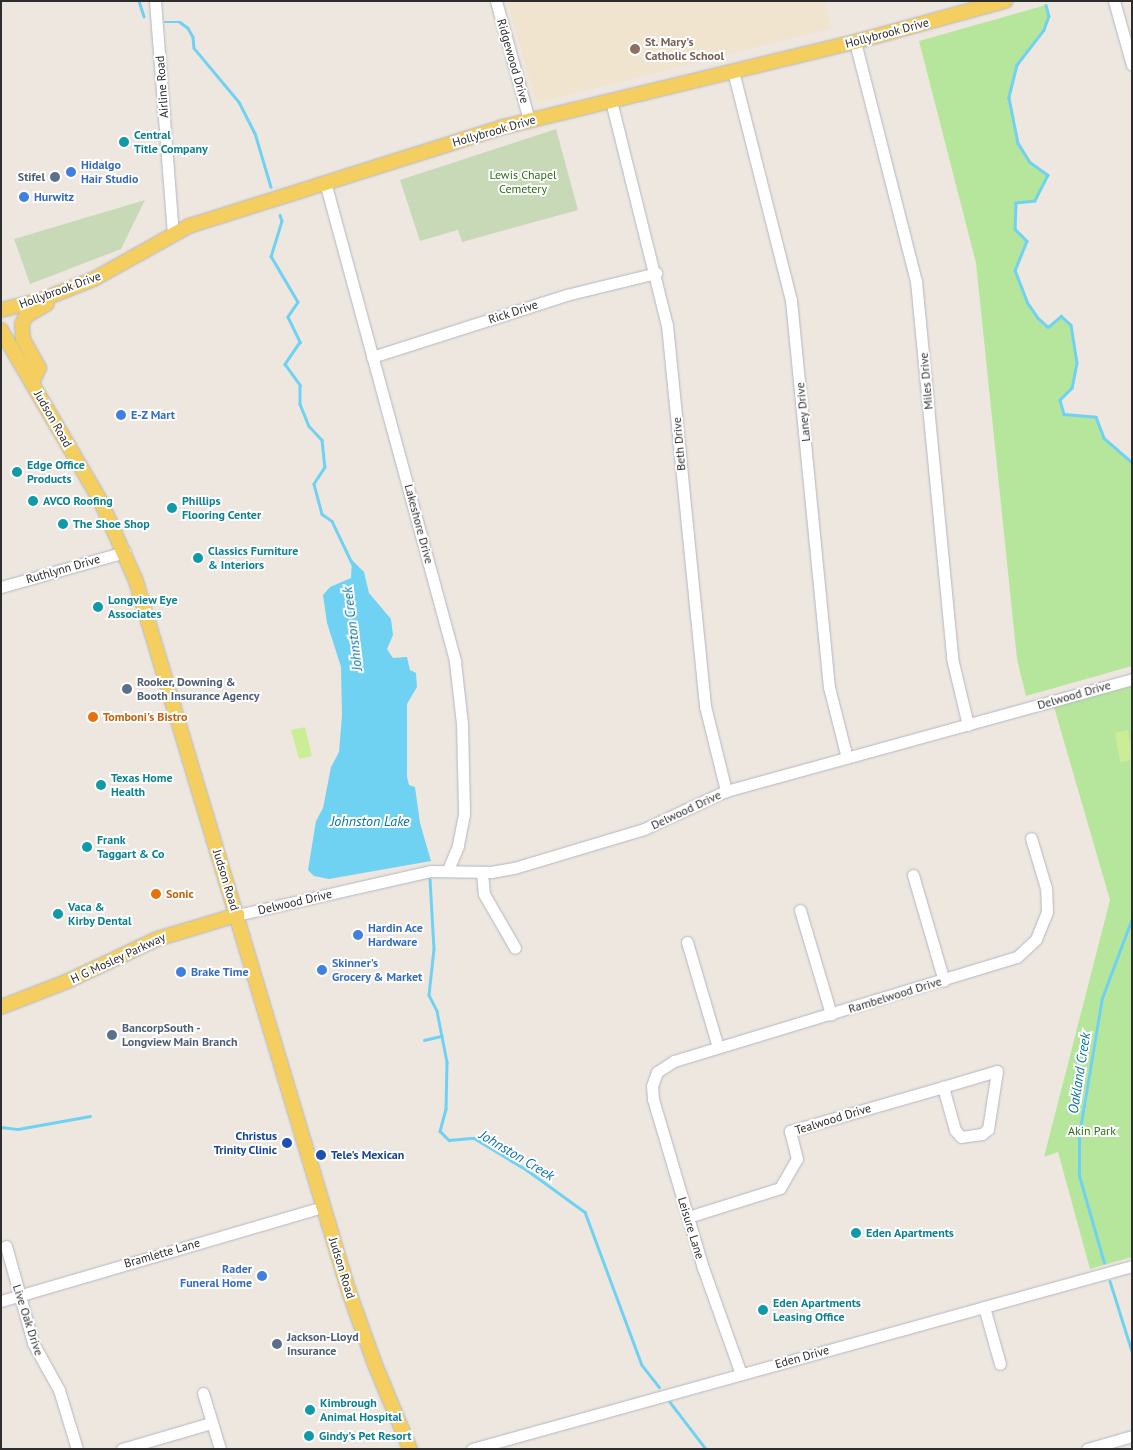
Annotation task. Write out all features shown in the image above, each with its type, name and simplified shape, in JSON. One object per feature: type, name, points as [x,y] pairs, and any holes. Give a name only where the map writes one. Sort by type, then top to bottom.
[{"type":"main road","name":"Hollybrook Drive","points":[[1,310],[52,296],[114,270],[173,233],[325,182],[529,120],[855,42],[1005,1]]},
{"type":"main road","points":[[32,383],[39,368],[23,339],[22,324],[32,312],[46,307],[52,296]]},
{"type":"main road","name":"Judson Road","points":[[1,330],[93,487],[125,552],[149,618],[323,1206],[374,1362],[410,1449]]},
{"type":"main road","name":"H G Mosley Parkway","points":[[1,1007],[68,981],[156,940],[237,915]]},
{"type":"street","name":"Airline Road","points":[[155,1],[173,233]]},
{"type":"street","name":"Ridgewood Drive","points":[[496,1],[529,120]]},
{"type":"street","points":[[1114,1],[1132,65]]},
{"type":"street","name":"Miles Drive","points":[[855,42],[915,275],[952,658],[968,725]]},
{"type":"street","name":"Laney Drive","points":[[733,71],[792,305],[830,687],[847,758]]},
{"type":"street","name":"Beth Drive","points":[[611,100],[656,273],[669,335],[705,706],[726,791]]},
{"type":"street","name":"Lakeshore Drive","points":[[325,182],[442,608],[457,677],[462,723],[464,814],[458,846],[448,870]]},
{"type":"street","name":"Rick Drive","points":[[372,357],[566,295],[656,273]]},
{"type":"street","name":"Ruthlynn Drive","points":[[1,587],[125,552]]},
{"type":"street","name":"Delwood Drive","points":[[237,915],[448,870],[482,872],[514,868],[626,835],[726,791],[1132,679]]},
{"type":"street","name":"Rambelwood Drive","points":[[654,1080],[666,1063],[1011,960],[1027,949],[1039,934],[1046,917],[1047,896],[1031,838]]},
{"type":"street","points":[[482,872],[484,894],[515,948]]},
{"type":"street","points":[[913,875],[944,980]]},
{"type":"street","points":[[800,910],[831,1014]]},
{"type":"street","points":[[686,942],[718,1047]]},
{"type":"street","name":"Tealwood Drive","points":[[688,1217],[778,1189],[797,1159],[790,1131],[943,1086],[997,1071],[986,1132],[966,1138],[958,1135],[943,1086]]},
{"type":"street","name":"Leisure Lane","points":[[654,1080],[653,1099],[688,1217],[741,1374]]},
{"type":"street","name":"Bramlette Lane","points":[[1,1302],[112,1267],[323,1206]]},
{"type":"street","name":"Live Oak Drive","points":[[6,1246],[37,1354],[62,1397],[76,1449]]},
{"type":"street","name":"Eden Drive","points":[[472,1449],[1132,1266]]},
{"type":"street","points":[[984,1307],[1000,1364]]},
{"type":"street","points":[[203,1394],[220,1449]]},
{"type":"street","points":[[122,1449],[211,1423]]},
{"type":"street","points":[[1087,1449],[1132,1436]]},
{"type":"shaded area","name":"St. Mary's Catholic School","points":[[507,1],[824,1],[832,28],[540,102],[535,98]]},
{"type":"green space","points":[[1046,5],[1049,16],[1044,30],[1017,65],[1009,98],[1018,143],[1030,162],[1048,175],[1035,201],[1016,203],[1015,228],[1027,241],[1015,270],[1027,302],[1038,318],[1048,327],[1061,316],[1071,325],[1077,363],[1072,388],[1060,400],[1064,414],[1096,417],[1104,438],[1132,462],[1132,666],[1026,696],[1017,659],[976,263],[919,41]]},
{"type":"green space","name":"Lewis Chapel Cemetery","points":[[556,129],[578,210],[462,242],[458,230],[420,241],[400,180]]},
{"type":"green space","points":[[145,200],[121,249],[30,284],[14,239]]},
{"type":"green space","name":"Akin Park","points":[[1132,686],[1132,1257],[1090,1269],[1058,1152],[1044,1157],[1110,900],[1054,707]]},
{"type":"green space","points":[[305,727],[312,756],[299,759],[291,730]]},
{"type":"green space","points":[[1128,730],[1132,760],[1120,762],[1115,733]]},
{"type":"water","name":"Johnston Lake","points":[[352,560],[364,572],[369,593],[391,619],[393,635],[387,649],[393,658],[407,657],[410,670],[416,673],[417,687],[407,704],[407,777],[409,785],[415,787],[420,823],[431,861],[329,879],[314,876],[308,870],[316,821],[323,808],[331,767],[339,752],[342,715],[341,667],[327,623],[323,595],[330,587],[351,578]]},
{"type":"waterway","name":"Johnston Creek","points":[[139,1],[144,16]]},
{"type":"waterway","name":"Oakland Creek","points":[[1046,5],[1049,16],[1044,30],[1017,65],[1009,98],[1018,143],[1030,162],[1048,175],[1035,201],[1016,203],[1015,229],[1027,241],[1015,270],[1027,302],[1038,318],[1048,327],[1061,316],[1071,325],[1077,363],[1072,388],[1060,400],[1064,414],[1096,417],[1104,438],[1132,462]]},
{"type":"waterway","name":"Johnston Creek","points":[[165,22],[180,22],[188,28],[193,37],[194,48],[239,102],[255,133],[271,187]]},
{"type":"waterway","name":"Johnston Creek","points":[[280,215],[282,221],[271,256],[298,302],[288,317],[300,342],[285,364],[300,385],[300,404],[309,426],[322,440],[325,467],[314,484],[322,514],[332,521],[352,563]]},
{"type":"waterway","name":"Johnston Creek","points":[[430,879],[434,949],[429,995],[437,1011],[447,1062],[446,1109],[440,1131],[449,1140],[474,1138],[527,1170],[585,1212],[642,1365],[659,1387]]},
{"type":"waterway","name":"Oakland Creek","points":[[1104,1263],[1079,1176],[1079,1135],[1102,998],[1132,918]]},
{"type":"waterway","points":[[424,1040],[442,1036]]},
{"type":"waterway","points":[[1,1127],[18,1129],[90,1116]]},
{"type":"waterway","name":"Oakland Creek","points":[[1110,1281],[1132,1351]]},
{"type":"waterway","name":"Johnston Creek","points":[[670,1402],[706,1449]]},
{"type":"place","name":"St. Mary's Catholic School","points":[[635,49]]},
{"type":"place","name":"Central Title Company","points":[[124,142]]},
{"type":"place","name":"Hidalgo Hair Studio","points":[[71,172]]},
{"type":"place","name":"Stifel","points":[[55,177]]},
{"type":"place","name":"Hurwitz","points":[[24,197]]},
{"type":"place","name":"E-Z Mart","points":[[121,415]]},
{"type":"place","name":"Edge Office Products","points":[[17,472]]},
{"type":"place","name":"AVCO Roofing","points":[[33,501]]},
{"type":"place","name":"Phillips Flooring Center","points":[[172,508]]},
{"type":"place","name":"The Shoe Shop","points":[[63,524]]},
{"type":"place","name":"Classics Furniture & Interiors","points":[[198,558]]},
{"type":"place","name":"Longview Eye Associates","points":[[98,607]]},
{"type":"place","name":"Rooker, Downing & Booth Insurance Agency","points":[[127,689]]},
{"type":"place","name":"Tomboni's Bistro","points":[[93,717]]},
{"type":"place","name":"Texas Home Health","points":[[101,785]]},
{"type":"place","name":"Frank Taggart & Co","points":[[87,847]]},
{"type":"place","name":"Sonic","points":[[156,894]]},
{"type":"place","name":"Vaca & Kirby Dental","points":[[58,914]]},
{"type":"place","name":"Hardin Ace Hardware","points":[[358,935]]},
{"type":"place","name":"Skinner's Grocery & Market","points":[[322,970]]},
{"type":"place","name":"Brake Time","points":[[181,972]]},
{"type":"place","name":"BancorpSouth - Longview Main Branch","points":[[112,1035]]},
{"type":"place","name":"Christus Trinity Clinic","points":[[287,1143]]},
{"type":"place","name":"Tele's Mexican","points":[[321,1155]]},
{"type":"place","name":"Eden Apartments","points":[[856,1233]]},
{"type":"place","name":"Rader Funeral Home","points":[[262,1276]]},
{"type":"place","name":"Eden Apartments Leasing Office","points":[[763,1310]]},
{"type":"place","name":"Jackson-Lloyd Insurance","points":[[277,1344]]},
{"type":"place","name":"Kimbrough Animal Hospital","points":[[310,1410]]},
{"type":"place","name":"Gindy's Pet Resort","points":[[309,1436]]}]
